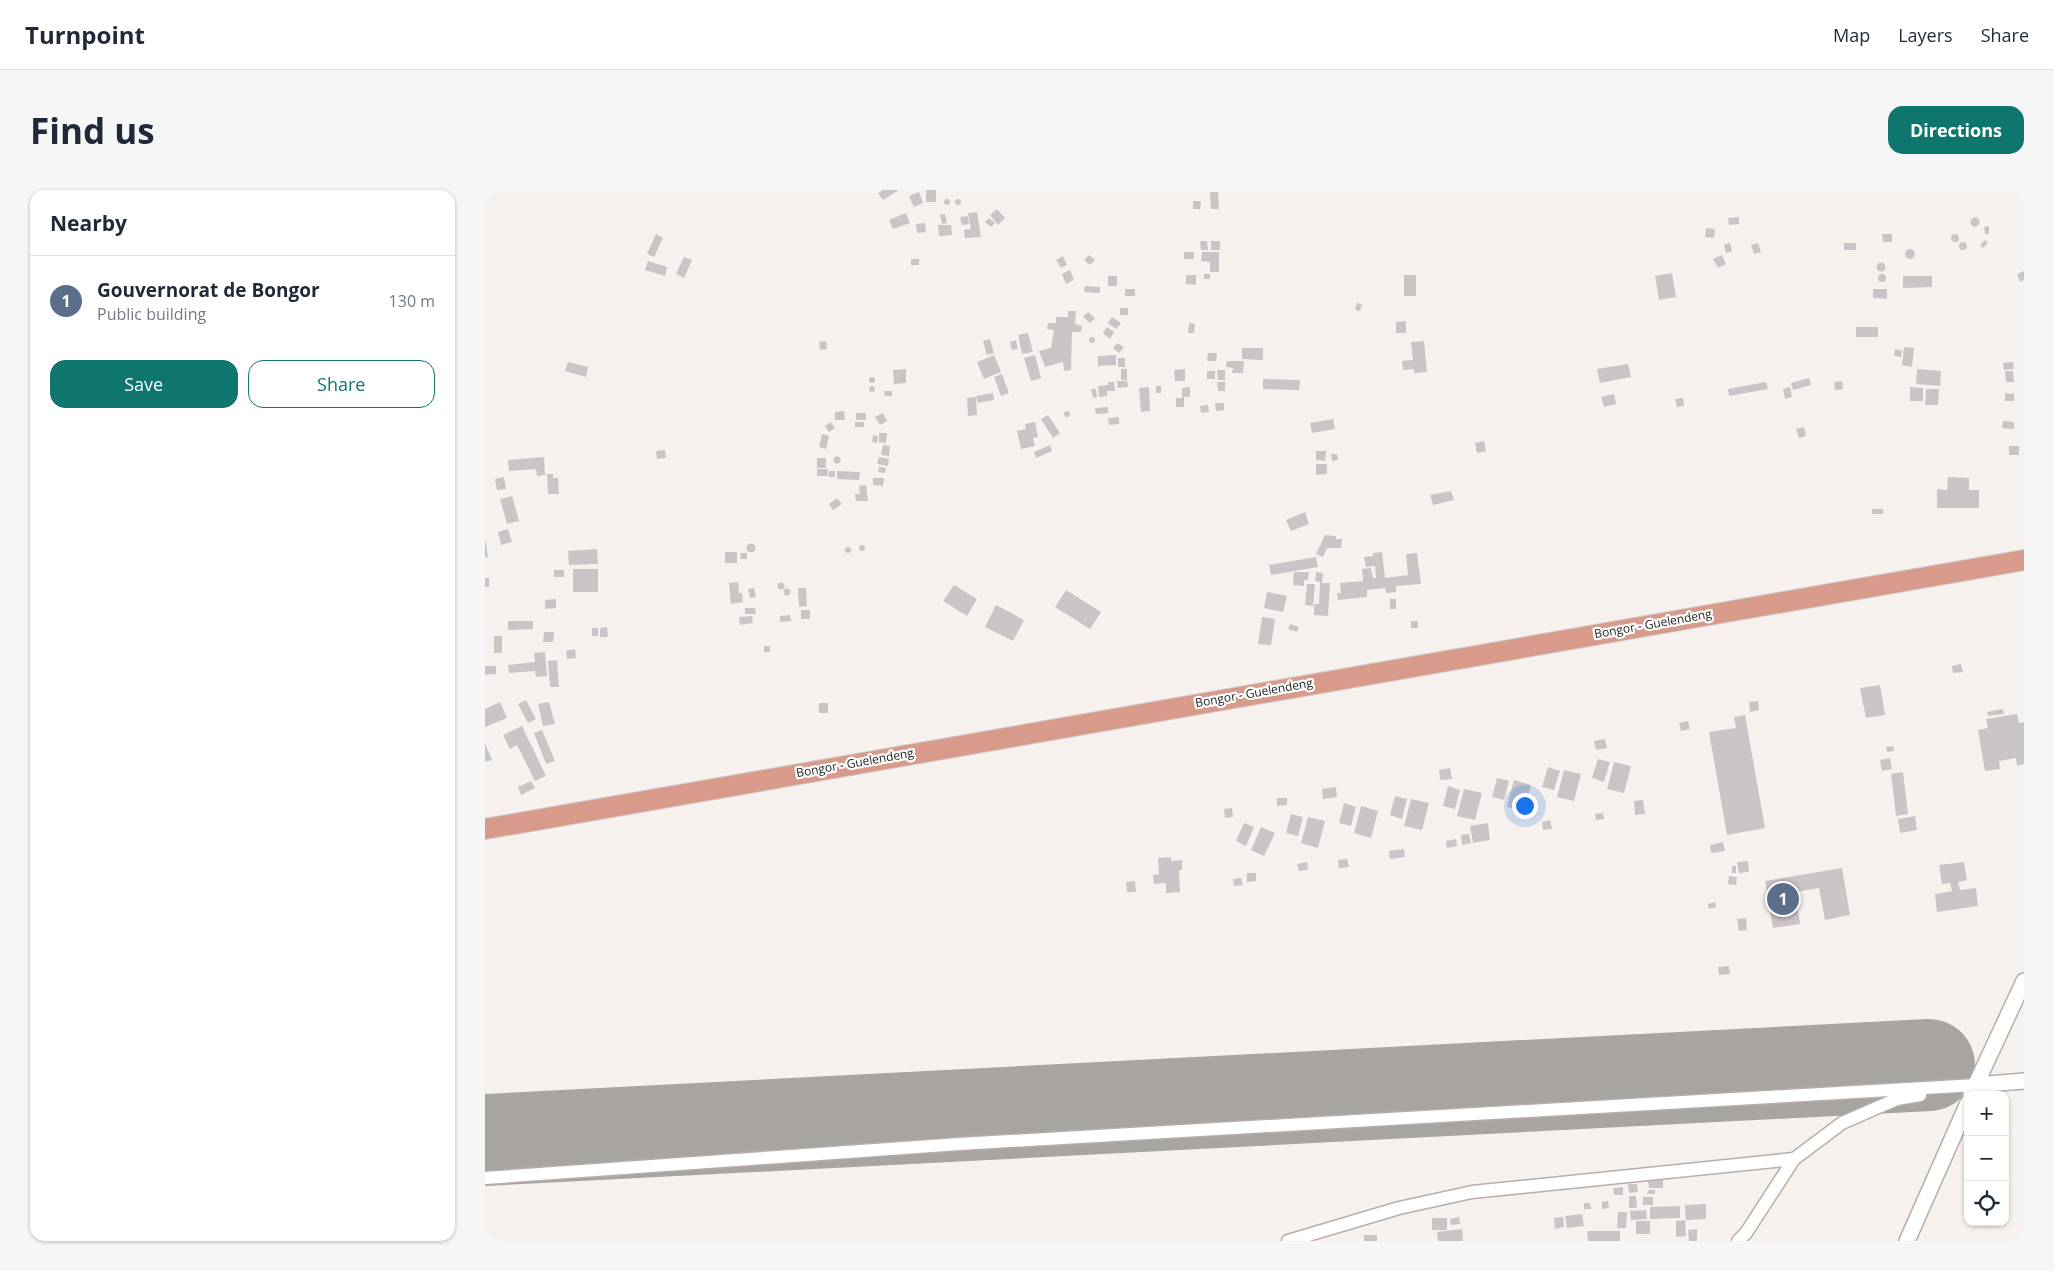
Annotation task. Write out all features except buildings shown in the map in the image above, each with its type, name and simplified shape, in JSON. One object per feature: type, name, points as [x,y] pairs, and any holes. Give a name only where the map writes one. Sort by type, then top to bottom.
[{"type":"highway","name":"Bongor - Guelendeng","points":[[485,829],[2024,560]]},
{"type":"street","points":[[1973,1090],[2024,981]]},
{"type":"street","points":[[1738,1241],[1747,1233],[1794,1159],[1843,1123],[1897,1099],[2024,1082]]},
{"type":"street","points":[[485,1178],[959,1144],[1973,1090]]},
{"type":"street","points":[[1907,1241],[1964,1112]]},
{"type":"street","points":[[1288,1241],[1399,1208],[1472,1192],[1794,1159]]},
{"type":"runway","points":[[485,1140],[1929,1065]]},
{"type":"place","name":"Gouvernorat de Bongor","points":[[1783,899]]}]
